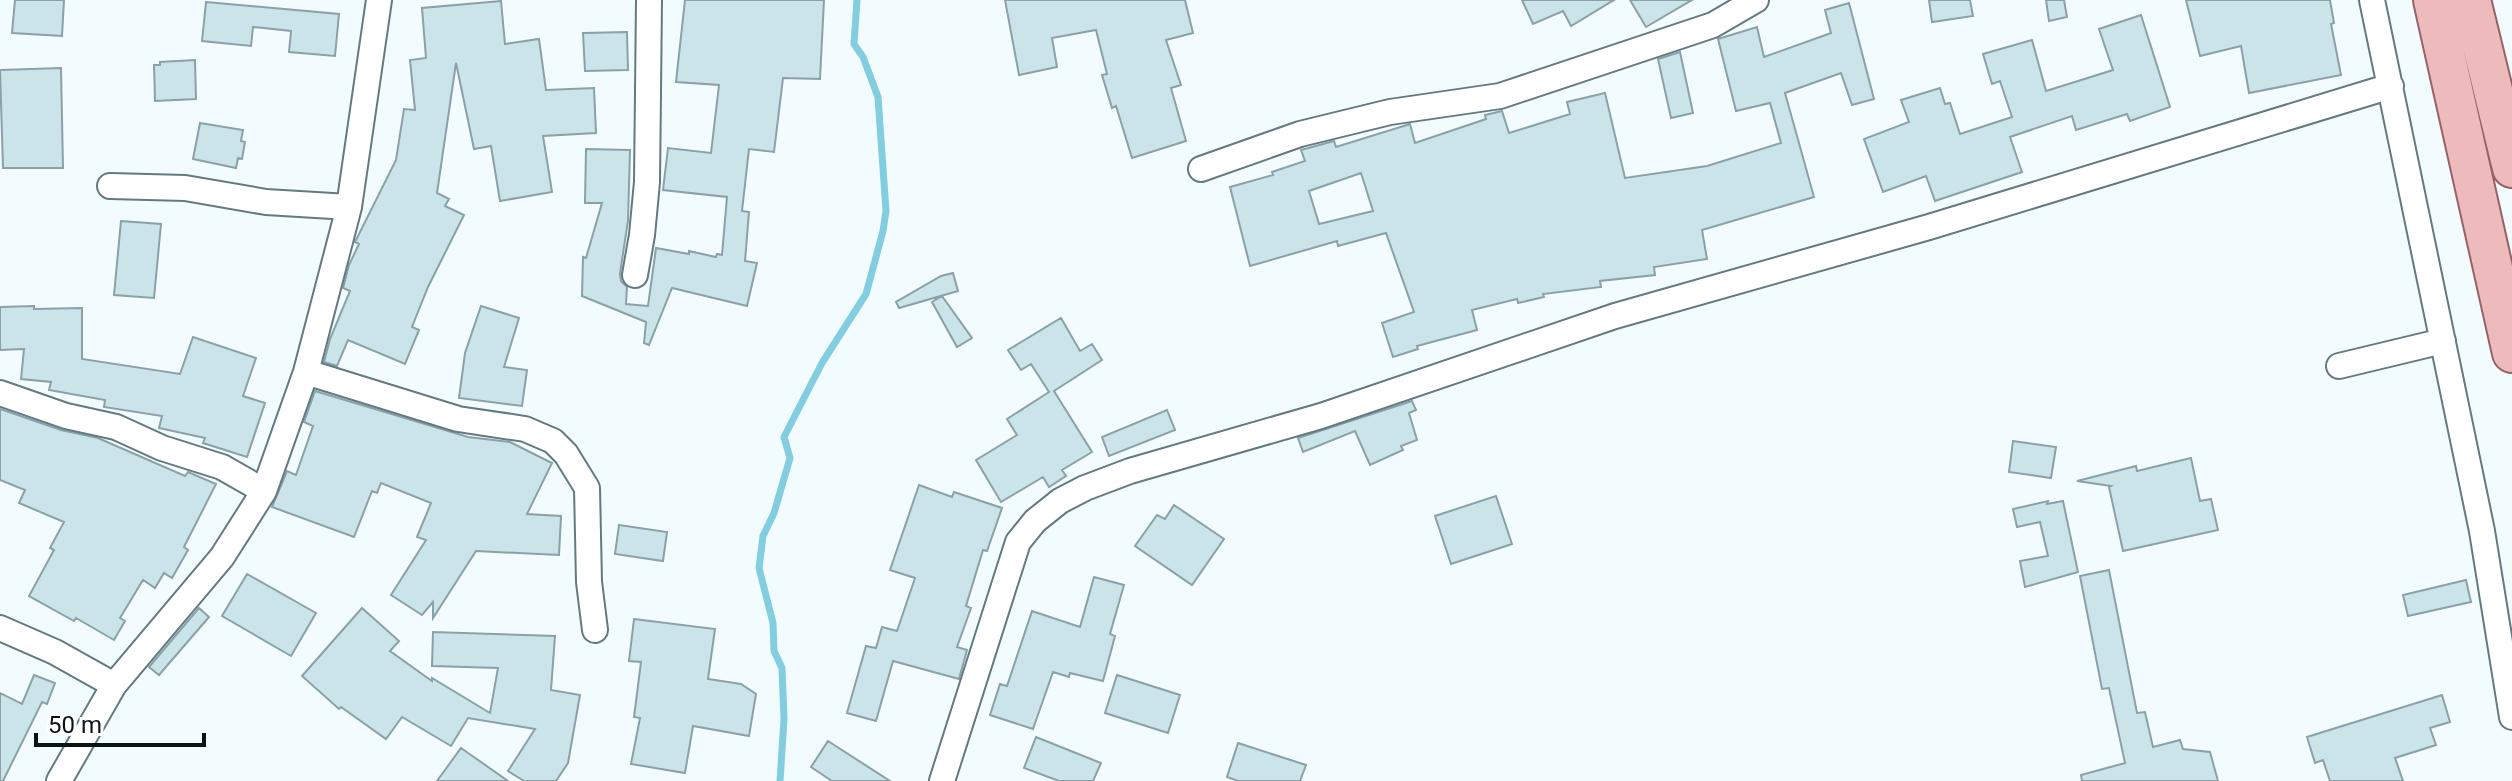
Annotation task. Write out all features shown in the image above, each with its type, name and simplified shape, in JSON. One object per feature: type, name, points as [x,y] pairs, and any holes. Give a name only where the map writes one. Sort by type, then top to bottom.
[{"type":"main road","points":[[2433,0],[2512,353]]},
{"type":"main road","points":[[2471,0],[2512,168]]},
{"type":"street","points":[[59,781],[114,685],[222,557],[264,491],[306,372],[349,207],[379,0]]},
{"type":"street","points":[[635,275],[647,182],[649,0]]},
{"type":"street","points":[[1201,169],[1300,134],[1390,112],[1500,96],[1713,25],[1756,0]]},
{"type":"street","points":[[2372,0],[2482,531],[2512,717]]},
{"type":"street","points":[[942,781],[1018,542],[1035,521],[1060,501],[1085,488],[1130,471],[1321,416],[1615,316],[1929,227],[2391,86]]},
{"type":"street","points":[[110,186],[185,188],[266,202],[349,207]]},
{"type":"street","points":[[2339,366],[2443,341]]},
{"type":"street","points":[[306,372],[458,419],[525,429],[553,441],[566,454],[587,488],[589,582],[595,630]]},
{"type":"street","points":[[0,393],[66,416],[116,427],[162,448],[222,467],[264,491]]},
{"type":"street","points":[[0,628],[55,652],[114,685]]},
{"type":"building","points":[[15,0],[64,0],[62,36],[12,33]]},
{"type":"building","points":[[685,0],[824,0],[820,79],[783,78],[774,152],[749,149],[742,211],[749,212],[745,261],[757,263],[747,306],[672,288],[649,345],[644,343],[646,322],[582,296],[583,257],[586,258],[602,203],[585,203],[586,149],[630,150],[628,221],[620,273],[621,281],[627,287],[626,304],[648,306],[656,248],[716,257],[717,254],[722,255],[727,197],[663,190],[668,148],[711,153],[719,85],[676,82]]},
{"type":"building","points":[[1005,0],[1185,0],[1193,33],[1166,40],[1181,85],[1171,88],[1186,141],[1132,158],[1116,106],[1112,108],[1102,75],[1107,74],[1096,30],[1052,38],[1057,67],[1019,75]]},
{"type":"building","points":[[1522,0],[1614,0],[1571,26],[1563,11],[1533,24]]},
{"type":"building","points":[[1630,0],[1692,0],[1646,27]]},
{"type":"building","points":[[1929,0],[1970,0],[1973,16],[1932,22]]},
{"type":"building","points":[[2046,0],[2064,0],[2067,17],[2049,21]]},
{"type":"building","points":[[2186,0],[2330,0],[2334,23],[2331,24],[2341,75],[2249,93],[2241,46],[2200,56]]},
{"type":"building","points":[[501,1],[505,44],[539,39],[546,90],[594,88],[596,133],[543,136],[552,192],[500,201],[491,146],[474,149],[456,63],[437,193],[449,199],[445,206],[464,215],[412,327],[419,330],[405,364],[348,340],[337,366],[324,362],[350,291],[343,288],[359,244],[355,242],[396,160],[404,109],[415,110],[410,60],[426,58],[422,8]]},
{"type":"building","points":[[206,2],[339,14],[335,56],[289,52],[291,31],[253,27],[251,46],[202,41]]},
{"type":"building","points":[[1849,3],[1874,99],[1852,105],[1841,73],[1785,93],[1814,197],[1702,230],[1707,259],[1654,267],[1655,275],[1600,281],[1601,287],[1543,294],[1544,297],[1518,303],[1517,299],[1472,310],[1477,330],[1417,346],[1418,349],[1393,357],[1382,323],[1414,312],[1386,233],[1338,246],[1337,241],[1250,266],[1230,187],[1273,175],[1272,172],[1305,161],[1301,150],[1334,141],[1336,147],[1410,124],[1415,143],[1502,111],[1509,133],[1570,114],[1567,102],[1605,93],[1625,178],[1707,166],[1781,143],[1770,103],[1736,111],[1718,39],[1757,27],[1764,57],[1831,33],[1825,10]],"holes":[[[1361,173],[1373,211],[1319,224],[1309,191]]]},
{"type":"building","points":[[2141,15],[2170,107],[2130,121],[2127,114],[2076,130],[2072,116],[2010,137],[2022,172],[1935,201],[1926,176],[1883,192],[1864,139],[1909,122],[1901,100],[1940,88],[1945,104],[1950,103],[1960,134],[2012,117],[2000,81],[1992,84],[1983,54],[2032,40],[2046,91],[2113,70],[2099,29]]},
{"type":"building","points":[[627,32],[628,70],[585,71],[583,33]]},
{"type":"building","points":[[1680,52],[1693,113],[1671,118],[1658,59]]},
{"type":"building","points":[[195,60],[196,99],[155,101],[154,65]]},
{"type":"building","points":[[61,68],[63,168],[3,168],[0,70]]},
{"type":"building","points":[[200,123],[243,130],[241,141],[245,142],[242,159],[238,158],[236,168],[193,159]]},
{"type":"building","points":[[121,221],[161,224],[154,298],[114,295]]},
{"type":"building","points":[[953,273],[958,291],[899,308],[896,302],[941,276]]},
{"type":"building","points":[[942,296],[972,338],[957,347],[932,302]]},
{"type":"building","points":[[34,306],[34,309],[82,308],[82,359],[180,374],[193,337],[256,358],[243,396],[265,403],[247,457],[203,443],[205,438],[159,428],[162,416],[104,407],[105,400],[49,390],[51,382],[21,379],[24,349],[0,350],[0,307]]},
{"type":"building","points":[[481,306],[519,318],[504,367],[527,370],[522,406],[459,398],[465,353]]},
{"type":"building","points":[[1061,318],[1080,351],[1092,344],[1102,360],[1054,391],[1092,452],[1062,470],[1066,476],[1049,487],[1043,477],[1001,502],[976,460],[1017,435],[1007,419],[1049,392],[1031,364],[1021,370],[1008,350]]},
{"type":"building","points":[[315,391],[468,437],[510,442],[552,463],[527,514],[561,516],[559,555],[476,551],[433,618],[433,602],[422,615],[391,595],[426,540],[417,537],[431,503],[381,483],[377,493],[372,491],[354,537],[272,507],[287,471],[296,475],[313,426],[304,422]]},
{"type":"building","points":[[1412,401],[1416,410],[1409,413],[1417,440],[1401,446],[1403,450],[1370,465],[1355,431],[1303,452],[1298,438]]},
{"type":"building","points":[[0,409],[61,430],[98,438],[185,476],[188,472],[216,484],[184,547],[188,550],[172,578],[164,573],[155,588],[143,580],[120,618],[125,621],[114,640],[29,596],[54,550],[50,548],[64,522],[19,503],[25,490],[0,480]]},
{"type":"building","points":[[1167,410],[1175,430],[1109,456],[1102,437]]},
{"type":"building","points":[[2013,441],[2056,447],[2051,478],[2009,472]]},
{"type":"building","points":[[2191,458],[2200,501],[2211,499],[2218,530],[2123,551],[2111,486],[2077,481],[2136,466],[2137,471]]},
{"type":"building","points":[[919,485],[952,497],[954,492],[1002,508],[987,551],[983,550],[966,606],[971,608],[957,647],[967,650],[959,679],[893,661],[876,721],[847,713],[866,646],[876,648],[882,627],[897,631],[915,578],[890,570]]},
{"type":"building","points":[[1496,496],[1512,544],[1451,564],[1435,516]]},
{"type":"building","points":[[2048,501],[2047,504],[2063,501],[2078,572],[2025,587],[2020,561],[2048,556],[2040,522],[2017,527],[2013,509]]},
{"type":"building","points":[[1174,505],[1224,539],[1192,585],[1135,546],[1157,515],[1165,519]]},
{"type":"building","points":[[619,525],[667,532],[663,561],[615,554]]},
{"type":"building","points":[[2109,570],[2137,713],[2145,712],[2153,747],[2180,740],[2183,749],[2210,752],[2218,781],[2082,781],[2081,775],[2125,763],[2109,688],[2102,689],[2080,576]]},
{"type":"building","points":[[247,574],[316,613],[291,656],[222,616]]},
{"type":"building","points":[[1094,577],[1124,585],[1110,634],[1115,636],[1103,681],[1053,672],[1033,729],[990,715],[1000,684],[1007,686],[1032,611],[1080,627]]},
{"type":"building","points":[[2466,580],[2471,602],[2408,616],[2403,595]]},
{"type":"building","points":[[199,608],[209,617],[159,675],[149,667]]},
{"type":"building","points":[[362,608],[399,641],[390,651],[432,681],[432,678],[490,713],[498,668],[432,666],[433,632],[555,636],[551,690],[580,695],[568,763],[556,781],[524,781],[508,771],[535,729],[468,718],[451,746],[402,717],[386,739],[341,707],[339,709],[302,676]]},
{"type":"building","points":[[634,619],[715,629],[708,679],[741,684],[756,694],[749,736],[693,726],[685,773],[631,764],[640,718],[634,717],[641,662],[629,661]]},
{"type":"building","points":[[34,675],[55,683],[47,704],[42,702],[3,781],[0,781],[0,693],[22,704]]},
{"type":"building","points":[[1117,675],[1180,695],[1168,733],[1105,713]]},
{"type":"building","points":[[2442,695],[2450,722],[2430,728],[2436,745],[2395,758],[2403,781],[2330,781],[2323,760],[2315,763],[2307,737]]},
{"type":"building","points":[[1036,737],[1101,763],[1093,781],[1059,781],[1024,768]]},
{"type":"building","points":[[828,741],[890,781],[832,781],[811,767]]},
{"type":"building","points":[[1238,743],[1306,765],[1300,781],[1238,781],[1227,777]]},
{"type":"building","points":[[461,748],[508,781],[437,781]]},
{"type":"waterway","points":[[780,781],[784,719],[782,668],[774,651],[773,623],[759,568],[763,536],[774,513],[790,458],[784,437],[822,363],[866,294],[886,211],[878,97],[863,57],[854,44],[857,0]]}]
